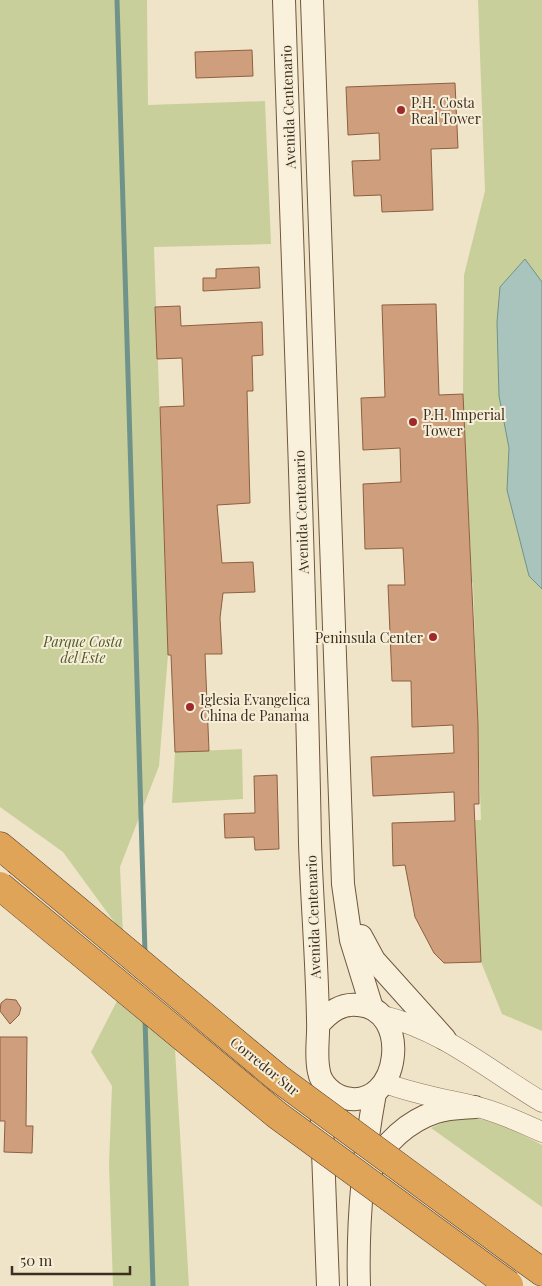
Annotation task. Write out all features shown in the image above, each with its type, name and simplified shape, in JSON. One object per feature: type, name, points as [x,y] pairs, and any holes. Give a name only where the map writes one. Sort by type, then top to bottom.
[{"type":"highway","name":"Corredor Sur","points":[[8,853],[278,1078],[533,1265]]},
{"type":"highway","points":[[0,886],[277,1116],[509,1286]]},
{"type":"main road","name":"Avenida Centenario","points":[[284,0],[309,777],[319,1024]]},
{"type":"main road","name":"Avenida Centenario","points":[[312,0],[344,898],[351,940],[378,1012]]},
{"type":"main road","points":[[292,249],[322,249]]},
{"type":"main road","points":[[306,653],[335,652]]},
{"type":"main road","points":[[309,777],[340,776]]},
{"type":"main road","points":[[344,898],[374,960],[445,1039]]},
{"type":"main road","points":[[328,1286],[320,1079],[317,1062],[319,1024],[330,1012],[345,1005],[361,1004],[378,1012],[389,1027],[393,1044],[392,1065],[380,1088],[364,1154],[359,1208],[359,1286]]},
{"type":"main road","points":[[320,1079],[330,1091],[345,1098],[360,1098],[380,1088]]},
{"type":"main road","points":[[359,1208],[365,1182],[376,1159],[392,1139],[413,1123],[436,1112],[475,1106]]},
{"type":"street","points":[[378,1012],[407,1022],[445,1039],[542,1102]]},
{"type":"street","points":[[380,1088],[475,1106],[508,1117],[542,1132]]},
{"type":"green space","name":"Parque Costa del Este","points":[[0,0],[147,0],[148,105],[265,101],[271,244],[154,247],[168,655],[159,766],[120,867],[123,934],[63,852],[0,807]]},
{"type":"green space","points":[[478,0],[542,0],[542,1031],[502,1014],[481,962],[475,820],[481,820],[473,583],[463,394],[464,275],[485,191]]},
{"type":"green space","points":[[242,749],[243,799],[172,803],[175,752]]},
{"type":"green space","points":[[117,1001],[175,1049],[189,1286],[113,1286],[109,1164],[112,1086],[91,1052]]},
{"type":"green space","points":[[473,1118],[497,1122],[542,1145],[542,1207],[431,1128],[449,1120]]},
{"type":"water","points":[[525,259],[542,282],[542,589],[529,576],[507,490],[509,448],[499,396],[497,322],[500,287]]},
{"type":"building","points":[[252,50],[253,76],[196,78],[195,52]]},
{"type":"building","points":[[455,83],[458,148],[431,149],[433,210],[382,212],[381,195],[354,196],[352,161],[380,160],[379,133],[348,135],[346,87]]},
{"type":"building","points":[[259,267],[260,288],[203,291],[203,278],[216,278],[216,269]]},
{"type":"building","points":[[436,304],[439,395],[463,394],[478,724],[479,804],[474,804],[481,962],[444,963],[434,953],[415,917],[405,865],[393,866],[392,823],[455,821],[454,792],[373,796],[371,757],[454,753],[453,725],[412,727],[411,681],[392,681],[388,585],[405,585],[403,548],[365,549],[363,484],[401,482],[400,448],[363,450],[361,398],[385,397],[382,305]]},
{"type":"building","points":[[180,306],[181,326],[262,322],[263,355],[252,356],[253,391],[247,391],[250,503],[217,505],[222,563],[253,562],[255,592],[223,593],[220,618],[222,654],[205,654],[209,751],[175,752],[171,655],[168,655],[160,407],[184,406],[182,358],[157,359],[155,307]]},
{"type":"building","points":[[277,775],[279,849],[255,850],[254,837],[225,838],[224,814],[255,813],[254,776]]},
{"type":"building","points":[[6,999],[16,1000],[21,1008],[19,1015],[10,1024],[0,1011],[1,1003]]},
{"type":"building","points":[[0,1037],[27,1037],[26,1126],[33,1126],[32,1153],[4,1152],[5,1121],[0,1121]]},
{"type":"waterway","points":[[117,0],[145,953]]},
{"type":"waterway","points":[[145,1019],[153,1286]]},
{"type":"place","name":"P.H. Costa Real Tower","points":[[401,110]]},
{"type":"place","name":"P.H. Imperial Tower","points":[[413,422]]},
{"type":"place","name":"Peninsula Center","points":[[433,637]]},
{"type":"place","name":"Iglesia Evangelica China de Panama","points":[[190,707]]}]
